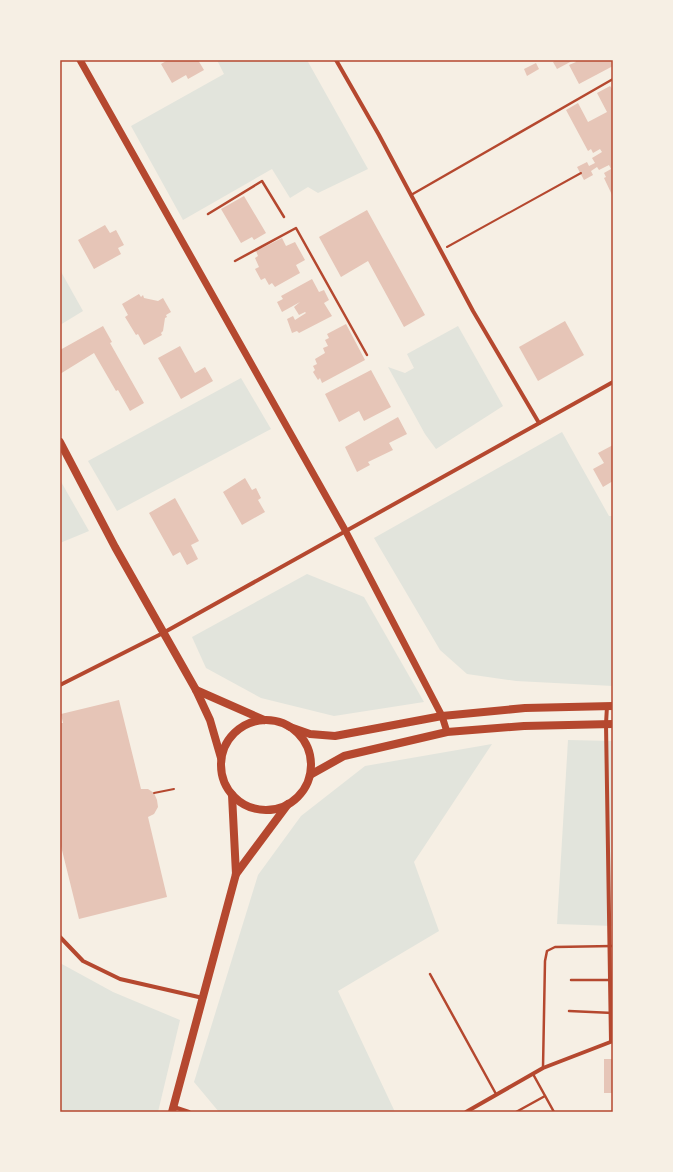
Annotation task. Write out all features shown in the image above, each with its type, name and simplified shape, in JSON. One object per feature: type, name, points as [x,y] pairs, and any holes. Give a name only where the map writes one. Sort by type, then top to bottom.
[{"type":"main road","points":[[60,442],[196,690],[210,720],[222,758],[223,778],[232,795],[244,805],[259,810],[274,809],[289,804]]},
{"type":"main road","points":[[196,690],[264,720],[277,722],[310,734],[335,736],[442,716],[525,708],[610,706]]},
{"type":"main road","points":[[222,758],[225,747],[232,736],[241,728],[264,720]]},
{"type":"main road","points":[[310,776],[334,760],[354,752],[447,732],[524,726],[609,724]]},
{"type":"main road","points":[[236,874],[289,804],[305,787],[310,776],[311,762],[308,748],[300,736],[290,727]]},
{"type":"main road","points":[[173,1110],[236,874],[232,795]]},
{"type":"street","points":[[80,60],[345,530],[442,716],[447,732]]},
{"type":"street","points":[[336,60],[473,311],[539,423]]},
{"type":"street","points":[[60,685],[164,633],[345,530],[613,382]]},
{"type":"street","points":[[466,1112],[543,1068],[612,1041],[612,980],[609,921],[610,706]]},
{"type":"street","points":[[60,937],[83,961],[120,978],[204,998]]},
{"type":"street","points":[[173,1110],[188,1112]]},
{"type":"lane","points":[[411,195],[613,79]]},
{"type":"lane","points":[[208,214],[262,181],[284,217]]},
{"type":"lane","points":[[235,261],[296,228],[367,355]]},
{"type":"lane","points":[[543,1068],[544,961],[547,951],[555,947],[611,945]]},
{"type":"lane","points":[[430,974],[496,1094]]},
{"type":"lane","points":[[571,980],[612,980]]},
{"type":"lane","points":[[569,1010],[612,1013]]},
{"type":"lane","points":[[533,1074],[554,1112]]},
{"type":"lane","points":[[516,1112],[545,1096]]},
{"type":"path","points":[[441,250],[581,173]]},
{"type":"path","points":[[154,793],[174,789]]},
{"type":"shaded area","points":[[217,60],[307,60],[368,169],[318,193],[308,187],[290,198],[272,169],[183,220],[131,126],[224,74]]},
{"type":"shaded area","points":[[60,270],[83,311],[60,325]]},
{"type":"shaded area","points":[[458,326],[503,406],[436,449],[425,434],[388,367],[405,373],[414,368],[407,354]]},
{"type":"shaded area","points":[[241,378],[271,429],[117,511],[88,461]]},
{"type":"shaded area","points":[[562,432],[609,516],[613,516],[613,686],[516,681],[467,674],[440,650],[374,538]]},
{"type":"shaded area","points":[[60,480],[89,531],[60,543]]},
{"type":"shaded area","points":[[307,574],[364,597],[424,702],[334,716],[261,698],[206,668],[192,637]]},
{"type":"shaded area","points":[[568,740],[613,741],[613,926],[557,924]]},
{"type":"shaded area","points":[[492,744],[414,862],[439,931],[338,991],[395,1112],[219,1112],[194,1082],[258,875],[301,816],[365,766]]},
{"type":"shaded area","points":[[60,963],[113,992],[180,1020],[158,1112],[60,1112]]},
{"type":"building","points":[[168,60],[198,60],[204,70],[188,79],[186,75],[172,83],[161,64]]},
{"type":"building","points":[[556,60],[572,61],[557,69],[553,62]]},
{"type":"building","points":[[575,60],[612,60],[613,66],[579,84],[569,65],[576,62]]},
{"type":"building","points":[[536,63],[539,69],[527,76],[524,69]]},
{"type":"building","points":[[610,86],[613,90],[613,197],[604,178],[606,177],[604,173],[611,169],[609,165],[599,170],[597,167],[591,171],[593,175],[584,180],[577,167],[587,162],[589,166],[595,163],[592,158],[602,152],[600,149],[593,153],[591,149],[588,151],[566,110],[578,103],[588,122],[607,112],[597,93]]},
{"type":"building","points":[[244,196],[266,233],[254,240],[252,237],[241,243],[221,209]]},
{"type":"building","points":[[367,210],[425,315],[404,327],[368,261],[341,277],[319,237]]},
{"type":"building","points":[[105,225],[110,233],[116,230],[124,245],[118,248],[121,254],[94,269],[78,240]]},
{"type":"building","points":[[282,238],[286,246],[295,242],[305,260],[296,265],[300,273],[275,287],[272,283],[269,285],[265,278],[261,280],[255,269],[259,267],[255,258],[258,256],[256,251]]},
{"type":"building","points":[[312,279],[319,292],[324,290],[329,300],[324,303],[332,316],[299,333],[297,331],[292,333],[287,319],[293,316],[295,320],[306,313],[305,312],[299,315],[294,307],[300,302],[282,312],[277,302],[283,299],[281,296]]},
{"type":"building","points":[[139,294],[141,297],[143,295],[144,298],[158,301],[163,298],[171,312],[166,315],[167,317],[165,318],[163,331],[161,333],[162,335],[144,345],[138,334],[136,335],[125,317],[128,315],[122,304]]},
{"type":"building","points":[[565,321],[584,355],[538,381],[519,347]]},
{"type":"building","points":[[346,324],[365,360],[322,383],[320,378],[318,380],[313,372],[315,370],[313,366],[317,364],[315,359],[325,353],[323,348],[328,346],[325,340],[329,338],[327,334]]},
{"type":"building","points":[[103,326],[112,342],[110,343],[144,403],[130,411],[118,390],[116,391],[94,353],[60,374],[60,350]]},
{"type":"building","points":[[180,346],[195,373],[205,367],[213,381],[181,399],[158,358]]},
{"type":"building","points":[[371,370],[391,407],[364,421],[359,411],[339,422],[325,394]]},
{"type":"building","points":[[398,417],[407,434],[389,443],[393,450],[368,462],[370,465],[357,472],[345,447]]},
{"type":"building","points":[[613,445],[613,481],[603,487],[593,469],[604,463],[598,453]]},
{"type":"building","points":[[245,478],[252,490],[256,488],[261,498],[258,500],[265,512],[242,525],[223,492]]},
{"type":"building","points":[[175,498],[199,541],[191,545],[198,559],[187,565],[180,552],[173,556],[149,513]]},
{"type":"building","points":[[119,700],[141,789],[148,789],[154,793],[157,800],[158,807],[154,814],[148,817],[167,897],[79,919],[60,842],[60,723],[63,723],[61,714]]},
{"type":"building","points":[[604,1059],[613,1059],[613,1093],[604,1093]]}]
